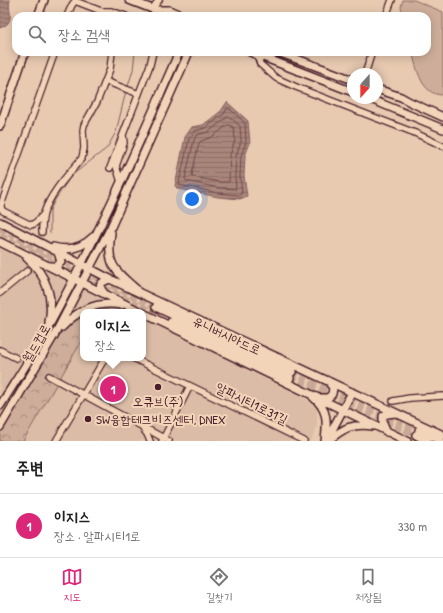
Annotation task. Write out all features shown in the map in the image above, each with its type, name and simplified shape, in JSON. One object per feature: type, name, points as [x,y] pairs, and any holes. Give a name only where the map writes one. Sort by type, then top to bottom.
[{"type":"main road","points":[[40,12],[44,0]]},
{"type":"main road","points":[[129,0],[158,12]]},
{"type":"main road","points":[[153,9],[169,10],[174,12]]},
{"type":"main road","points":[[0,126],[25,56]]},
{"type":"main road","name":"월드컵로","points":[[0,406],[47,330],[81,265],[177,56]]},
{"type":"main road","name":"월드컵로","points":[[0,427],[56,334],[90,270],[111,227],[188,56]]},
{"type":"main road","points":[[262,56],[347,90]]},
{"type":"main road","points":[[289,56],[347,78]]},
{"type":"main road","points":[[383,91],[401,97],[443,117]]},
{"type":"main road","points":[[383,104],[443,129]]},
{"type":"main road","points":[[0,222],[90,270],[443,435]]},
{"type":"main road","points":[[111,227],[109,245],[113,266],[121,276],[140,293]]},
{"type":"main road","points":[[42,245],[66,250],[72,249],[84,244],[97,232]]},
{"type":"main road","points":[[0,242],[136,309]]},
{"type":"main road","points":[[21,252],[38,269],[48,288],[51,306],[47,330]]},
{"type":"main road","points":[[51,266],[56,267],[61,262],[58,252]]},
{"type":"main road","points":[[104,293],[100,289],[100,284],[110,279]]},
{"type":"main road","points":[[88,309],[100,304],[114,303],[134,309]]},
{"type":"main road","name":"유니버시아드로","points":[[155,310],[291,375]]},
{"type":"main road","points":[[56,334],[71,318],[80,313]]},
{"type":"main road","points":[[146,314],[407,441]]},
{"type":"main road","points":[[321,398],[328,398],[332,394],[333,388],[328,380]]},
{"type":"main road","points":[[307,392],[320,403],[326,415],[326,441]]},
{"type":"main road","points":[[326,441],[352,392]]},
{"type":"main road","points":[[387,432],[383,423],[383,416],[396,413]]},
{"type":"main road","points":[[326,441],[340,431],[351,426],[380,428]]},
{"type":"main road","points":[[428,441],[417,433],[441,441]]},
{"type":"street","points":[[153,9],[159,0]]},
{"type":"street","points":[[388,12],[392,0]]},
{"type":"street","points":[[69,12],[75,1],[101,11],[114,12]]},
{"type":"street","points":[[54,56],[1,205],[3,211],[31,225],[43,215],[61,183],[82,158],[84,148],[82,130],[97,102],[110,69],[112,56]]},
{"type":"street","points":[[110,168],[150,65],[152,56]]},
{"type":"street","points":[[256,56],[260,64],[276,78],[415,133],[443,146]]},
{"type":"street","points":[[367,68],[371,56]]},
{"type":"street","points":[[105,81],[139,94]]},
{"type":"street","points":[[122,177],[116,166],[124,143],[123,134]]},
{"type":"street","points":[[42,232],[43,215]]},
{"type":"street","points":[[0,293],[27,271]]},
{"type":"street","points":[[0,350],[16,358]]},
{"type":"street","points":[[56,441],[103,361]]},
{"type":"street","name":"알파시티1로31길","points":[[139,361],[304,441]]},
{"type":"street","points":[[48,376],[165,440],[190,386]]},
{"type":"street","points":[[393,401],[410,398],[443,396]]},
{"type":"street","points":[[140,426],[147,434],[150,441]]},
{"type":"street","points":[[288,441],[291,435]]},
{"type":"shaded area","points":[[0,248],[124,309],[80,309],[80,361],[146,361],[146,319],[306,399],[317,409],[317,425],[311,441],[0,441]]},
{"type":"green space","points":[[403,0],[414,0],[443,12],[443,95],[430,91],[425,86],[418,73],[413,56],[431,56],[431,12],[402,12],[401,7]]},
{"type":"green space","points":[[114,303],[134,309],[88,309],[98,305]]},
{"type":"green space","points":[[80,313],[80,344],[23,441],[0,441],[0,427],[48,346],[64,325]]},
{"type":"water","points":[[0,0],[10,0],[10,19],[5,26],[0,28]]},
{"type":"water","points":[[227,102],[248,121],[250,143],[245,156],[244,176],[247,196],[240,199],[218,197],[178,189],[175,186],[185,137],[192,127],[203,125],[221,111]]},
{"type":"waterway","points":[[128,86],[133,70],[135,56]]},
{"type":"waterway","points":[[50,233],[50,210],[55,200],[71,176],[107,148],[116,132],[126,91]]},
{"type":"tunnel","points":[[0,228],[34,247],[156,307]]},
{"type":"tunnel","points":[[27,271],[42,232]]},
{"type":"tunnel","points":[[0,236],[145,309]]},
{"type":"tunnel","points":[[146,309],[153,313]]},
{"type":"tunnel","points":[[16,358],[49,376]]},
{"type":"tunnel","points":[[292,372],[419,430]]},
{"type":"tunnel","points":[[290,378],[416,435]]},
{"type":"place","name":"오큐브(주)","points":[[158,387]]},
{"type":"place","name":"이지스","points":[[113,389]]},
{"type":"place","name":"SW융합테크비즈센터, DNEX","points":[[88,419]]}]
